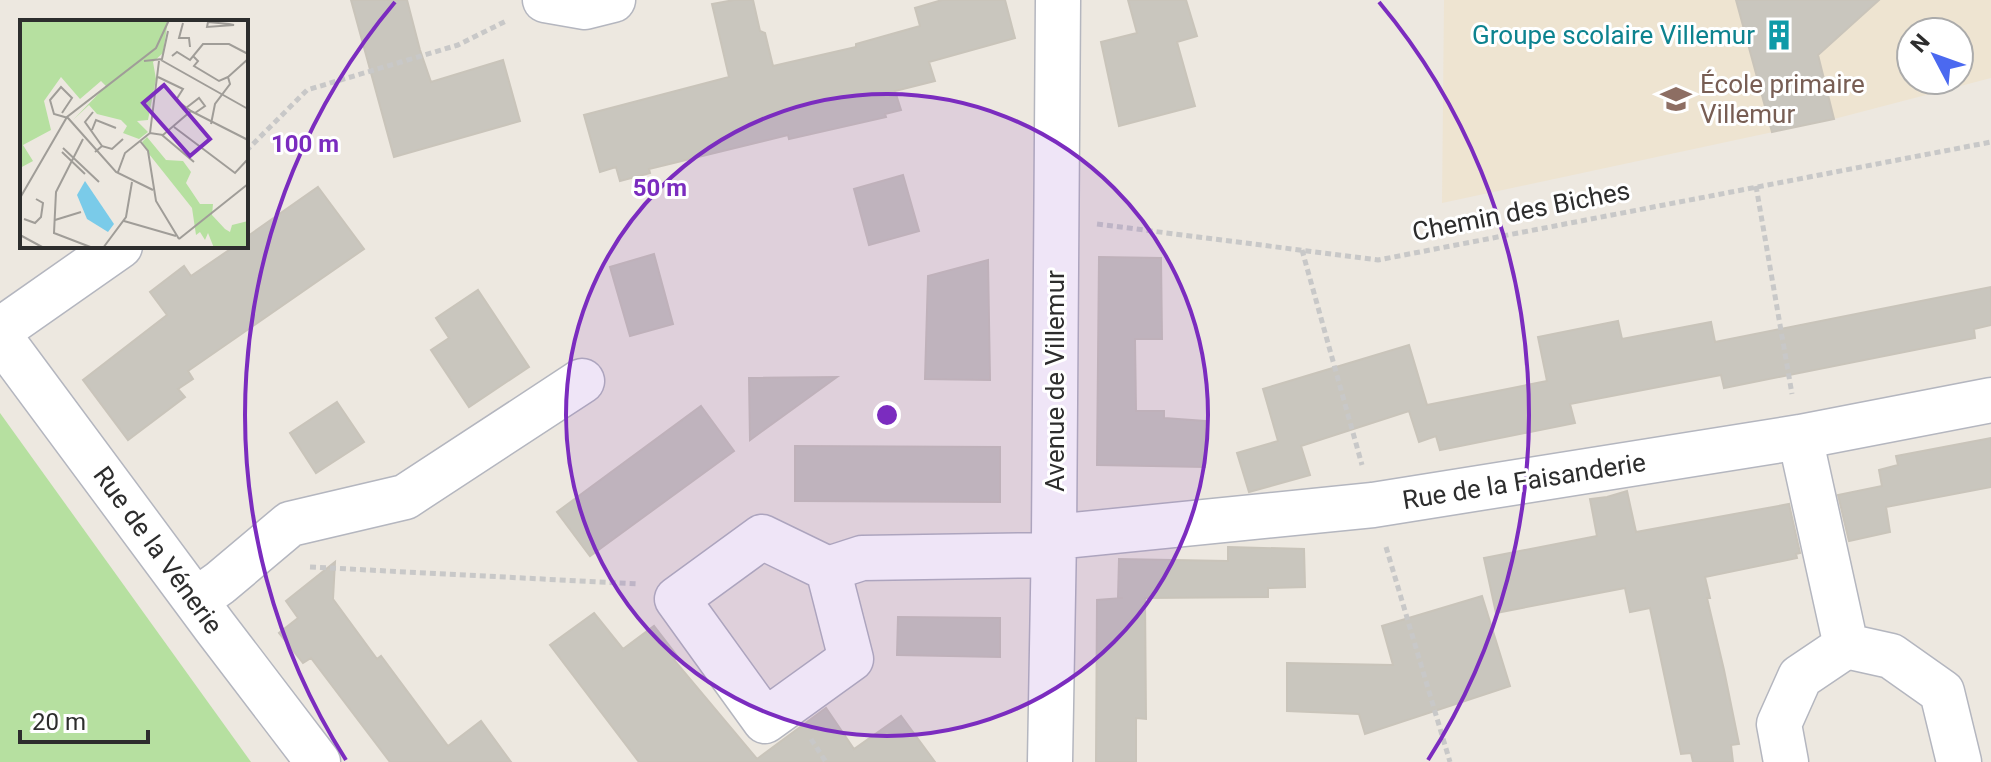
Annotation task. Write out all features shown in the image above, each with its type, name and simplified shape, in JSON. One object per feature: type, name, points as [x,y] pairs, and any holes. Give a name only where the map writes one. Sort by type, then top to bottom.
[{"type":"street","points":[[546,1],[585,7],[613,0]]},
{"type":"street","name":"Avenue de Villemur","points":[[1050,762],[1058,0]]},
{"type":"street","points":[[0,330],[117,248]]},
{"type":"street","name":"Rue de la Vénerie","points":[[0,337],[318,762]]},
{"type":"street","points":[[196,600],[290,524],[405,497],[582,381]]},
{"type":"street","name":"Rue de la Faisanderie","points":[[828,569],[862,558],[1054,546],[1373,505],[1800,437],[1991,400]]},
{"type":"street","points":[[1800,437],[1846,646]]},
{"type":"street","points":[[762,537],[828,569],[851,659],[765,721],[677,599],[762,537]]},
{"type":"street","points":[[1786,762],[1779,724],[1800,677],[1846,646],[1891,656],[1942,692],[1959,762]]},
{"type":"path","points":[[248,149],[307,90],[458,45],[546,1]]},
{"type":"path","name":"Chemin des Biches","points":[[1056,219],[1378,260],[1991,142]]},
{"type":"path","points":[[1756,186],[1800,437]]},
{"type":"path","points":[[296,566],[643,584],[677,599]]},
{"type":"shaded area","name":"École primaire Villemur","points":[[1444,0],[1991,0],[1991,78],[1975,82],[1975,16],[1895,16],[1895,96],[1922,96],[1834,119],[1442,203]]},
{"type":"green space","points":[[0,413],[251,762],[0,762]]},
{"type":"building","points":[[351,0],[407,0],[431,82],[503,60],[520,121],[394,157]]},
{"type":"building","points":[[753,0],[773,66],[856,47],[856,44],[920,26],[915,8],[942,0],[1005,0],[1015,38],[929,62],[935,81],[895,91],[901,110],[885,114],[886,117],[789,139],[788,135],[649,169],[650,173],[620,181],[616,167],[600,172],[584,115],[729,77],[712,4]]},
{"type":"building","points":[[1128,0],[1186,0],[1197,36],[1177,42],[1195,106],[1119,126],[1101,42],[1137,33]]},
{"type":"building","points":[[1736,0],[1879,0],[1818,55],[1834,119],[1772,132]]},
{"type":"building","points":[[903,175],[919,231],[869,245],[854,189]]},
{"type":"building","points":[[318,187],[364,249],[188,371],[193,379],[178,389],[185,397],[128,440],[83,380],[167,315],[150,292],[184,266],[191,276],[232,248],[248,248],[248,236]]},
{"type":"building","points":[[654,254],[673,324],[630,336],[610,267]]},
{"type":"building","points":[[1099,257],[1161,258],[1162,339],[1135,339],[1136,411],[1164,411],[1164,418],[1205,421],[1205,467],[1097,465]]},
{"type":"building","points":[[988,260],[990,380],[925,379],[928,276]]},
{"type":"building","points":[[1991,287],[1991,325],[1974,329],[1975,338],[1724,388],[1721,375],[1570,404],[1575,423],[1440,450],[1436,436],[1419,442],[1409,411],[1301,446],[1310,475],[1249,492],[1237,453],[1278,441],[1263,389],[1409,345],[1427,405],[1547,381],[1538,337],[1618,321],[1622,339],[1711,322],[1715,342]]},
{"type":"building","points":[[478,290],[529,367],[469,407],[431,350],[449,338],[436,318]]},
{"type":"building","points":[[837,377],[750,440],[749,378]]},
{"type":"building","points":[[337,402],[364,442],[316,473],[290,433]]},
{"type":"building","points":[[701,406],[734,451],[590,556],[557,512]]},
{"type":"building","points":[[1991,438],[1991,487],[1886,507],[1890,532],[1849,541],[1838,495],[1882,486],[1879,470],[1898,465],[1896,456]]},
{"type":"building","points":[[795,446],[1000,447],[1000,502],[795,501]]},
{"type":"building","points":[[1627,491],[1636,532],[1789,504],[1800,553],[1796,554],[1797,558],[1705,577],[1739,744],[1731,745],[1733,762],[1693,762],[1691,753],[1681,754],[1650,608],[1630,612],[1625,588],[1496,613],[1484,558],[1597,536],[1590,499]]},
{"type":"building","points":[[1228,547],[1304,549],[1305,587],[1268,588],[1268,597],[1145,598],[1146,719],[1136,718],[1136,762],[1096,762],[1097,600],[1123,598],[1118,598],[1119,559],[1228,561]]},
{"type":"building","points":[[335,562],[333,599],[377,659],[381,656],[448,746],[481,721],[511,762],[390,762],[311,658],[303,663],[279,633],[298,618],[286,601]]},
{"type":"building","points":[[1482,596],[1510,686],[1365,734],[1359,714],[1287,711],[1287,663],[1393,665],[1382,626]]},
{"type":"building","points":[[594,613],[623,649],[654,626],[678,657],[674,660],[757,759],[826,708],[854,749],[901,716],[935,762],[639,762],[550,645]]},
{"type":"building","points":[[898,617],[1000,618],[1000,657],[897,655]]},
{"type":"place","name":"Groupe scolaire Villemur","points":[[1779,35]]},
{"type":"place","name":"École primaire Villemur","points":[[1676,99]]}]
